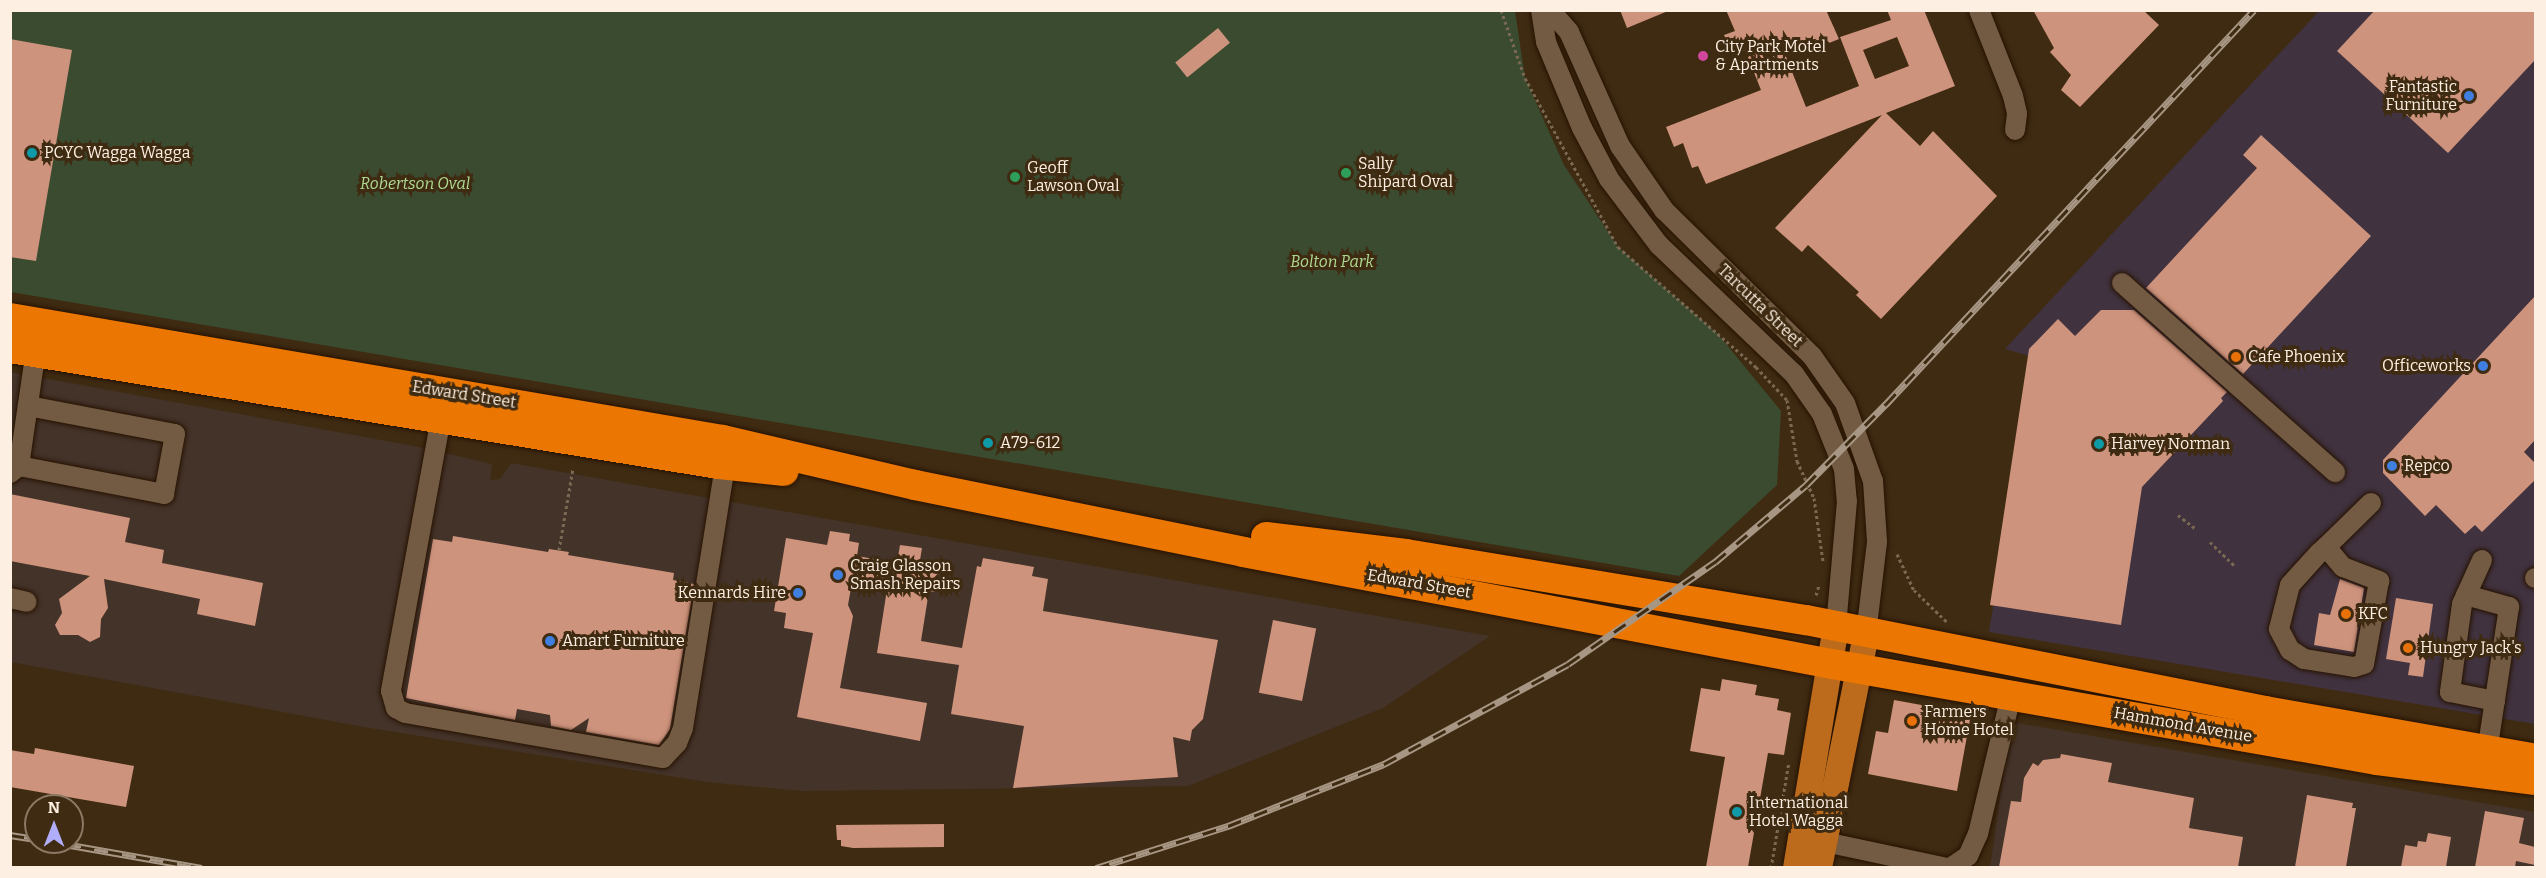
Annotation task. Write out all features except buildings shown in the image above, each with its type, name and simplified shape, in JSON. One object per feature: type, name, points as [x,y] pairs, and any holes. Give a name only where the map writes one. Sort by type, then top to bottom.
[{"type":"highway","name":"Edward Street","points":[[10,318],[443,405],[725,465],[915,486]]},
{"type":"highway","name":"Edward Street","points":[[23,350],[723,440],[915,486],[1832,663]]},
{"type":"highway","name":"Edward Street","points":[[1007,504],[1406,554],[1836,627]]},
{"type":"highway","name":"Hammond Avenue","points":[[1836,627],[2487,752],[2535,759]]},
{"type":"highway","name":"Hammond Avenue","points":[[1832,663],[2377,760],[2535,780]]},
{"type":"main road","points":[[1796,867],[1832,663],[1836,627]]},
{"type":"main road","points":[[1819,867],[1861,668],[1866,634]]},
{"type":"street","name":"Tarcutta Street","points":[[1541,10],[1546,42],[1582,128],[1609,179],[1659,245],[1794,374],[1822,414],[1844,469],[1847,501],[1836,627]]},
{"type":"street","name":"Tarcutta Street","points":[[1550,10],[1569,32],[1606,117],[1640,177],[1664,210],[1812,356],[1845,404],[1867,457],[1876,512],[1876,542],[1866,634]]},
{"type":"street","points":[[1979,10],[2013,96],[2018,114],[2015,130]]},
{"type":"street","points":[[1566,91],[1589,80]]},
{"type":"street","points":[[1582,128],[1606,117]]},
{"type":"street","points":[[2122,283],[2335,471]]},
{"type":"street","points":[[28,406],[175,434],[164,494],[15,470],[28,406],[23,350],[40,323]]},
{"type":"street","points":[[443,405],[392,692],[396,708],[405,713],[663,758],[677,743],[683,728],[725,465]]},
{"type":"street","points":[[2326,547],[2343,567],[2379,582],[2364,664],[2337,666],[2304,659],[2290,650],[2278,629],[2290,585],[2326,547],[2371,503]]},
{"type":"street","points":[[2481,560],[2466,595],[2450,692],[2495,701]]},
{"type":"street","points":[[2466,595],[2509,607],[2487,752]]},
{"type":"street","points":[[1825,842],[1948,867],[1968,856],[1978,834],[2011,695]]},
{"type":"path","points":[[1501,10],[1525,78],[1618,247],[1756,367],[1795,409]]},
{"type":"path","points":[[1787,400],[1797,461],[1814,498],[1819,557],[1823,563]]},
{"type":"path","points":[[559,550],[573,468]]},
{"type":"path","points":[[2178,515],[2197,530]]},
{"type":"path","points":[[2210,542],[2236,567]]},
{"type":"path","points":[[1823,570],[1827,544]]},
{"type":"path","points":[[1897,554],[1914,590],[1954,630]]},
{"type":"path","points":[[1816,595],[1821,579]]},
{"type":"shaded area","points":[[2319,11],[2535,11],[2535,724],[1989,632],[2033,357],[2005,349]]},
{"type":"shaded area","points":[[10,372],[414,446],[492,464],[490,480],[500,479],[511,463],[1490,636],[1383,708],[1188,786],[802,791],[707,782],[364,727],[11,662]]},
{"type":"shaded area","points":[[2011,722],[2535,812],[2535,867],[1990,868]]},
{"type":"green space","name":"Bolton Park","points":[[10,11],[1515,11],[1525,78],[1564,165],[1618,247],[1718,334],[1781,411],[1777,485],[1679,576],[11,292]]},
{"type":"railway","points":[[1096,868],[1228,826],[1384,764],[1568,664],[1715,562],[1806,485],[1886,404],[2254,10]]},
{"type":"railway","points":[[10,835],[24,837]]},
{"type":"railway","points":[[84,847],[202,868]]},
{"type":"place","name":"City Park Motel & Apartments","points":[[1703,56]]},
{"type":"place","name":"Fantastic Furniture","points":[[2469,96]]},
{"type":"place","name":"PCYC Wagga Wagga","points":[[32,153]]},
{"type":"place","name":"Sally Shipard Oval","points":[[1346,173]]},
{"type":"place","name":"Geoff Lawson Oval","points":[[1015,177]]},
{"type":"place","name":"Cafe Phoenix","points":[[2236,357]]},
{"type":"place","name":"Officeworks","points":[[2483,366]]},
{"type":"place","name":"A79-612","points":[[988,443]]},
{"type":"place","name":"Harvey Norman","points":[[2099,444]]},
{"type":"place","name":"Repco","points":[[2392,466]]},
{"type":"place","name":"Craig Glasson Smash Repairs","points":[[838,575]]},
{"type":"place","name":"Kennards Hire","points":[[798,593]]},
{"type":"place","name":"KFC","points":[[2346,614]]},
{"type":"place","name":"Amart Furniture","points":[[550,641]]},
{"type":"place","name":"Hungry Jack's","points":[[2408,648]]},
{"type":"place","name":"Farmers Home Hotel","points":[[1912,721]]},
{"type":"place","name":"International Hotel Wagga","points":[[1737,812]]},
{"type":"park label","name":"Robertson Oval","points":[[415,184]]}]
